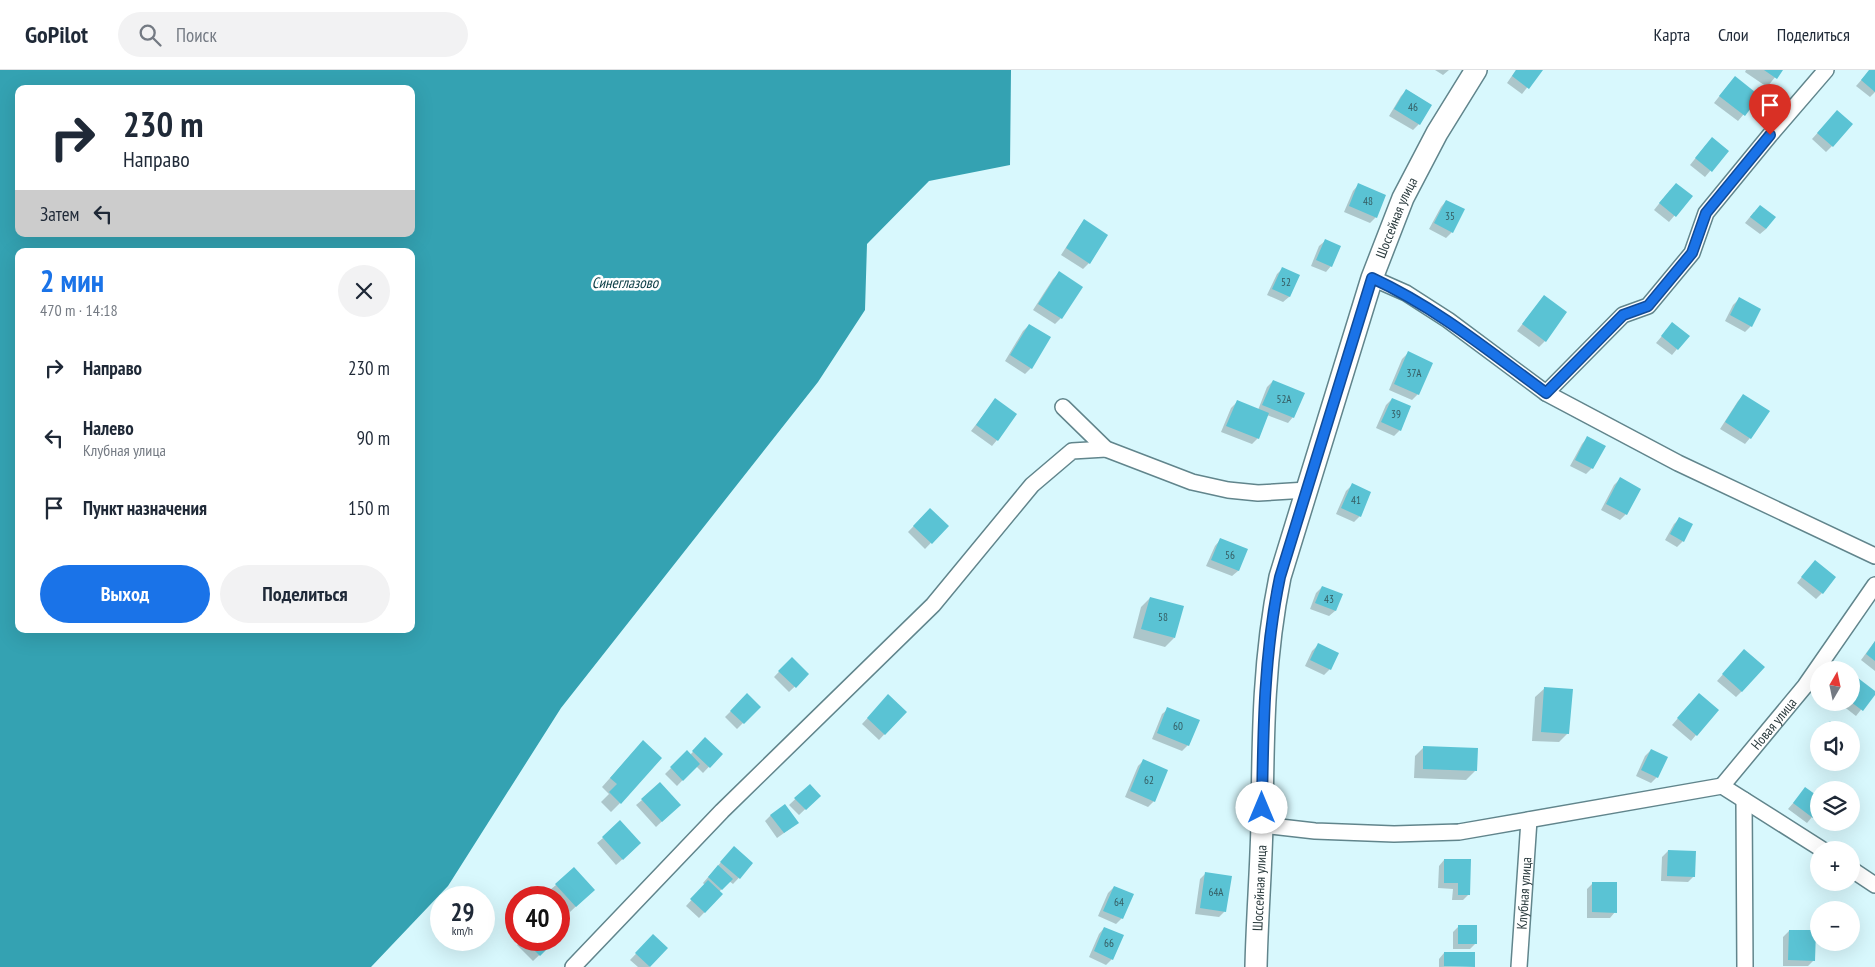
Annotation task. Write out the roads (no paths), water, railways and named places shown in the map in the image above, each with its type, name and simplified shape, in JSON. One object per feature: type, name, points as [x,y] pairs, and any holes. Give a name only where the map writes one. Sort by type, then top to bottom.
[{"type":"street","name":"Шоссейная улица","points":[[1256,967],[1266,664],[1271,620],[1280,577],[1372,278],[1403,198],[1437,133],[1476,70]]},
{"type":"street","points":[[1546,393],[1623,315],[1648,306],[1692,253],[1706,213],[1826,70]]},
{"type":"street","points":[[1372,278],[1406,294],[1448,320],[1546,393],[1678,463],[1875,556]]},
{"type":"street","points":[[1063,408],[1106,449],[1192,482],[1228,490],[1258,493],[1307,490]]},
{"type":"street","points":[[573,967],[722,811],[933,605],[1032,485],[1072,451],[1106,449]]},
{"type":"street","name":"Новая улица","points":[[1722,786],[1805,686],[1875,585]]},
{"type":"street","points":[[1262,825],[1315,831],[1394,834],[1459,832],[1722,786],[1810,842]]},
{"type":"street","points":[[1744,800],[1745,967]]},
{"type":"street","name":"Клубная улица","points":[[1519,967],[1529,820]]},
{"type":"street","points":[[1860,875],[1875,885]]},
{"type":"water","name":"Синеглазово","points":[[0,70],[1011,70],[1010,165],[929,181],[867,244],[865,310],[818,382],[561,708],[448,886],[430,886],[430,905],[371,967],[0,967]]}]
